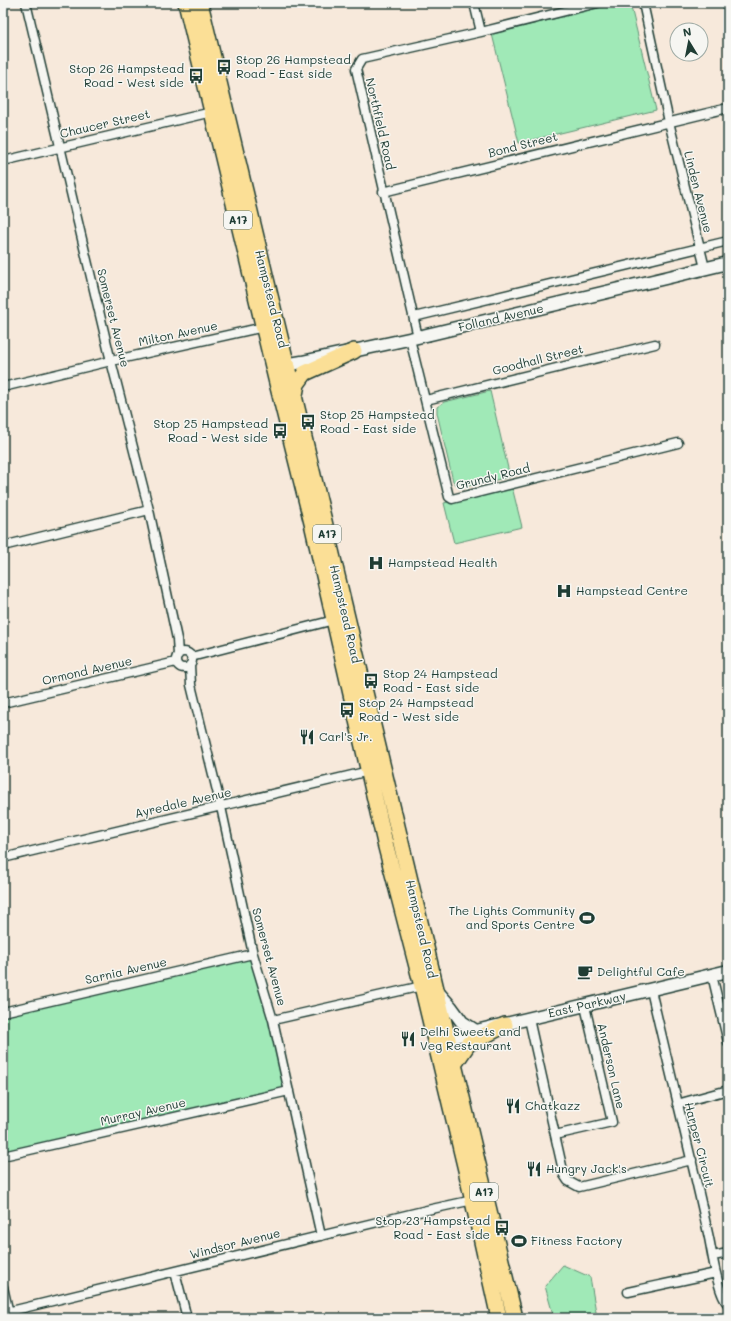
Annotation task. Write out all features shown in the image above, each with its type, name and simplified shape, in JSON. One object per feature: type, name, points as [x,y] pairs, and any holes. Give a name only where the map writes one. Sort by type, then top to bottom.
[{"type":"highway","name":"Hampstead Road","points":[[186,3],[219,111],[280,366],[312,523],[340,619]]},
{"type":"highway","name":"Hampstead Road","points":[[200,3],[219,111],[264,327],[280,366],[295,396],[340,619],[375,769],[430,986],[448,1069],[473,1200],[499,1318]]},
{"type":"highway","points":[[295,396],[297,384],[305,373],[354,351]]},
{"type":"highway","name":"Hampstead Road","points":[[430,986],[447,1038],[448,1069],[515,1318]]},
{"type":"highway","points":[[448,1069],[468,1044],[505,1024]]},
{"type":"street","name":"Somerset Avenue","points":[[26,3],[111,361],[149,510],[177,639],[179,656]]},
{"type":"street","points":[[474,3],[481,32]]},
{"type":"street","name":"Northfield Road","points":[[414,338],[414,317],[356,69],[362,59],[481,32],[597,3]]},
{"type":"street","name":"Linden Avenue","points":[[643,3],[669,122],[705,268]]},
{"type":"street","points":[[669,122],[728,108]]},
{"type":"street","name":"Chaucer Street","points":[[3,161],[219,111]]},
{"type":"street","name":"Bond Street","points":[[384,192],[669,122]]},
{"type":"street","name":"Folland Avenue","points":[[414,317],[728,241]]},
{"type":"street","name":"Folland Avenue","points":[[280,366],[414,338],[728,262]]},
{"type":"street","name":"Milton Avenue","points":[[3,387],[264,327]]},
{"type":"street","name":"Grundy Road","points":[[414,338],[426,400],[449,497],[452,499],[678,444]]},
{"type":"street","name":"Goodhall Street","points":[[426,400],[655,344]]},
{"type":"street","points":[[3,546],[149,510]]},
{"type":"street","points":[[188,663],[189,654],[179,656],[179,666],[340,619]]},
{"type":"street","name":"Ormond Avenue","points":[[3,703],[179,656]]},
{"type":"street","name":"Somerset Avenue","points":[[188,663],[254,954],[273,1020],[321,1236]]},
{"type":"street","name":"Ayredale Avenue","points":[[3,858],[375,769]]},
{"type":"street","name":"Sarnia Avenue","points":[[3,1012],[254,954]]},
{"type":"street","name":"East Parkway","points":[[447,1038],[728,971]]},
{"type":"street","points":[[712,975],[727,1031],[728,1042]]},
{"type":"street","points":[[273,1020],[430,986],[451,1007],[462,1022],[476,1031]]},
{"type":"street","name":"Harper Circuit","points":[[651,990],[677,1104],[692,1160],[716,1272],[723,1299],[728,1304]]},
{"type":"street","name":"Anderson Lane","points":[[555,1135],[612,1122],[585,1006]]},
{"type":"street","points":[[529,1019],[564,1176],[568,1181],[579,1187],[692,1160]]},
{"type":"street","points":[[677,1104],[728,1090]]},
{"type":"street","name":"Murray Avenue","points":[[3,1156],[289,1091]]},
{"type":"street","name":"Windsor Avenue","points":[[7,1314],[427,1210],[473,1200]]},
{"type":"street","points":[[713,1256],[728,1253]]},
{"type":"street","points":[[175,1272],[186,1318]]},
{"type":"street","points":[[628,1292],[716,1272]]},
{"type":"street","points":[[3,1287],[7,1314]]},
{"type":"green space","points":[[619,3],[630,3],[656,110],[519,143],[492,34]]},
{"type":"green space","points":[[490,391],[510,477],[459,488],[453,481],[437,413],[437,407],[444,402]]},
{"type":"green space","points":[[512,487],[522,527],[454,543],[444,503]]},
{"type":"green space","points":[[253,954],[289,1091],[3,1156],[3,1012]]},
{"type":"green space","points":[[563,1265],[590,1277],[597,1318],[554,1318],[545,1286]]},
{"type":"place","name":"Stop 26 Hampstead Road - East side","points":[[224,67]]},
{"type":"place","name":"Stop 26 Hampstead Road - West side","points":[[196,76]]},
{"type":"place","name":"Stop 25 Hampstead Road - East side","points":[[308,422]]},
{"type":"place","name":"Stop 25 Hampstead Road - West side","points":[[280,431]]},
{"type":"place","name":"Hampstead Health","points":[[376,563]]},
{"type":"place","name":"Hampstead Centre","points":[[564,591]]},
{"type":"place","name":"Stop 24 Hampstead Road - East side","points":[[371,681]]},
{"type":"place","name":"Stop 24 Hampstead Road - West side","points":[[347,710]]},
{"type":"place","name":"Carl's Jr.","points":[[307,737]]},
{"type":"place","name":"The Lights Community and Sports Centre","points":[[587,918]]},
{"type":"place","name":"Delightful Cafe","points":[[585,972]]},
{"type":"place","name":"Delhi Sweets and Veg Restaurant","points":[[408,1039]]},
{"type":"place","name":"Chatkazz","points":[[513,1106]]},
{"type":"place","name":"Hungry Jack's","points":[[534,1169]]},
{"type":"place","name":"Stop 23 Hampstead Road - East side","points":[[502,1228]]},
{"type":"place","name":"Fitness Factory","points":[[519,1241]]}]
